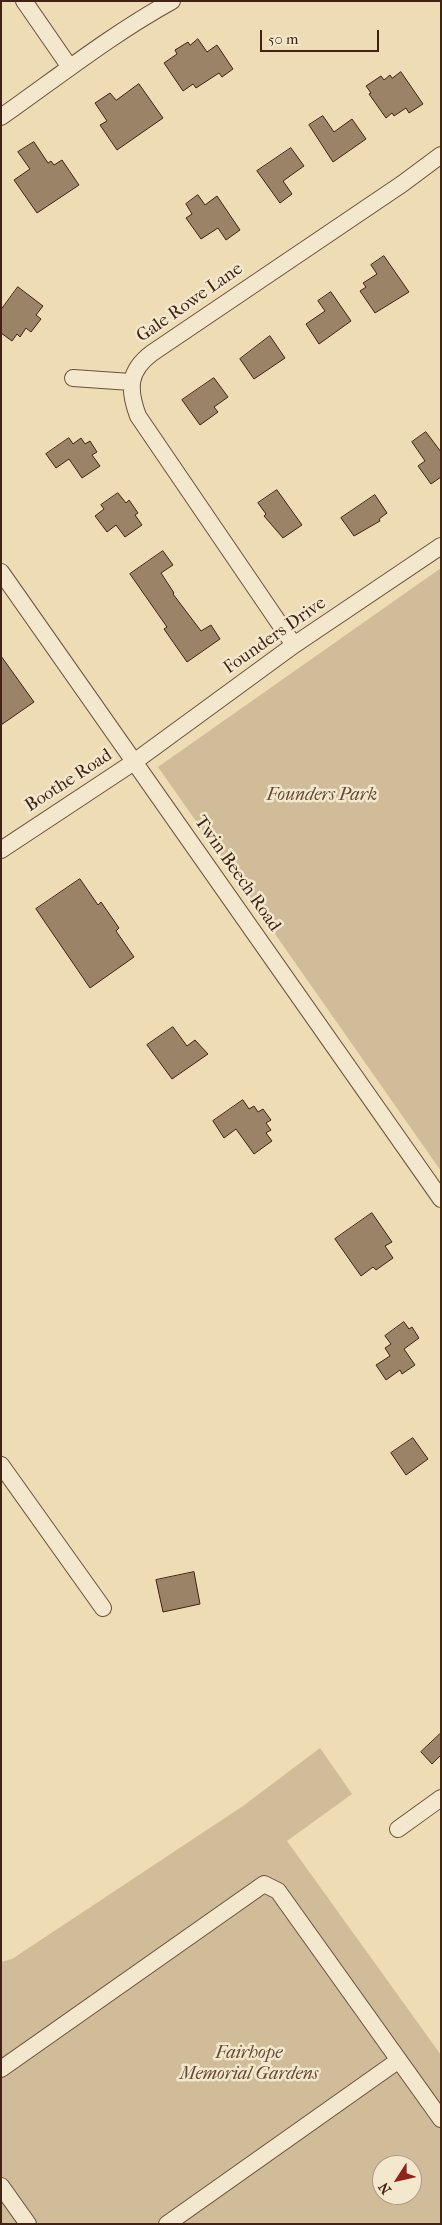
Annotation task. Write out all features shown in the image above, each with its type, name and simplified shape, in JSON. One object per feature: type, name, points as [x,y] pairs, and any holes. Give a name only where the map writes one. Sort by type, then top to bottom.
[{"type":"street","points":[[24,1],[69,66]]},
{"type":"street","points":[[1,117],[69,66],[114,38],[141,18],[172,1]]},
{"type":"street","name":"Gale Rowe Lane","points":[[131,382],[139,363],[152,353],[402,184],[441,155]]},
{"type":"street","points":[[73,378],[131,382],[132,400],[138,416],[294,645]]},
{"type":"street","name":"Founders Drive","points":[[134,762],[294,645],[441,546]]},
{"type":"street","name":"Twin Beech Road","points":[[1,572],[441,1199]]},
{"type":"street","name":"Boothe Road","points":[[4,843],[134,762]]},
{"type":"street","points":[[1,1465],[103,1608]]},
{"type":"street","points":[[398,1829],[441,1798]]},
{"type":"street","points":[[1,2069],[264,1884],[270,1885],[278,1891],[441,2119]]},
{"type":"street","points":[[166,2224],[399,2060]]},
{"type":"street","points":[[1,2186],[28,2224]]},
{"type":"green space","name":"Founders Park","points":[[441,568],[441,1171],[158,767]]},
{"type":"green space","name":"Fairhope Memorial Gardens","points":[[320,1748],[352,1794],[287,1841],[441,2055],[441,2224],[1,2224],[1,1962],[12,1959],[243,1806]]},
{"type":"building","points":[[198,39],[207,52],[217,45],[233,69],[222,77],[219,73],[196,88],[193,84],[183,91],[164,63],[177,54],[175,50],[188,42],[190,45]]},
{"type":"building","points":[[401,72],[423,104],[409,113],[406,108],[394,116],[392,113],[386,118],[369,94],[371,93],[366,86],[381,76],[384,80],[390,75],[392,78]]},
{"type":"building","points":[[139,84],[163,118],[117,150],[100,125],[107,121],[95,103],[110,93],[116,100]]},
{"type":"building","points":[[323,116],[334,132],[352,119],[366,139],[333,162],[309,125]]},
{"type":"building","points":[[34,142],[48,163],[51,161],[54,165],[62,160],[79,185],[37,213],[14,180],[30,169],[18,152]]},
{"type":"building","points":[[291,148],[304,166],[283,181],[292,194],[280,203],[257,171]]},
{"type":"building","points":[[198,195],[205,205],[217,196],[240,230],[226,240],[218,228],[201,239],[186,218],[192,214],[186,204]]},
{"type":"building","points":[[384,256],[409,292],[375,313],[360,291],[366,287],[363,283],[377,274],[371,265]]},
{"type":"building","points":[[18,287],[43,306],[36,315],[41,319],[31,332],[26,328],[20,337],[17,334],[12,341],[1,333],[1,310]]},
{"type":"building","points":[[331,292],[351,321],[319,344],[306,324],[325,311],[318,301]]},
{"type":"building","points":[[270,336],[285,358],[254,379],[240,359]]},
{"type":"building","points":[[214,378],[228,397],[214,407],[218,412],[200,425],[182,400]]},
{"type":"building","points":[[426,432],[441,452],[441,477],[431,484],[418,466],[425,461],[412,442]]},
{"type":"building","points":[[69,438],[73,444],[81,438],[85,444],[90,441],[97,452],[92,455],[100,466],[82,478],[69,459],[56,468],[46,454]]},
{"type":"building","points":[[277,490],[302,525],[283,538],[264,516],[266,514],[258,503]]},
{"type":"building","points":[[118,493],[126,503],[129,500],[138,513],[135,515],[142,525],[125,537],[116,525],[107,532],[95,516],[104,509],[101,505]]},
{"type":"building","points":[[375,495],[387,513],[379,519],[380,521],[354,536],[341,518]]},
{"type":"building","points":[[163,551],[173,565],[161,573],[173,594],[201,631],[211,625],[220,639],[187,662],[164,629],[167,627],[130,574]]},
{"type":"building","points":[[1,656],[34,702],[1,725]]},
{"type":"building","points":[[80,879],[98,905],[101,902],[119,928],[116,931],[134,957],[90,988],[36,909]]},
{"type":"building","points":[[173,1027],[187,1046],[195,1040],[208,1054],[172,1079],[147,1045]]},
{"type":"building","points":[[243,1100],[249,1109],[254,1106],[258,1112],[263,1109],[271,1120],[266,1123],[271,1130],[266,1133],[272,1141],[254,1154],[236,1129],[224,1138],[213,1121]]},
{"type":"building","points":[[372,1213],[392,1242],[385,1246],[393,1258],[376,1270],[373,1267],[361,1276],[335,1239]]},
{"type":"building","points":[[404,1322],[409,1329],[412,1327],[419,1338],[404,1349],[415,1365],[402,1374],[400,1370],[386,1380],[376,1365],[390,1356],[385,1348],[391,1344],[385,1336]]},
{"type":"building","points":[[413,1438],[428,1459],[406,1475],[391,1453]]},
{"type":"building","points":[[194,1572],[200,1604],[163,1612],[156,1580]]},
{"type":"building","points":[[441,1733],[441,1755],[432,1764],[421,1752]]}]
